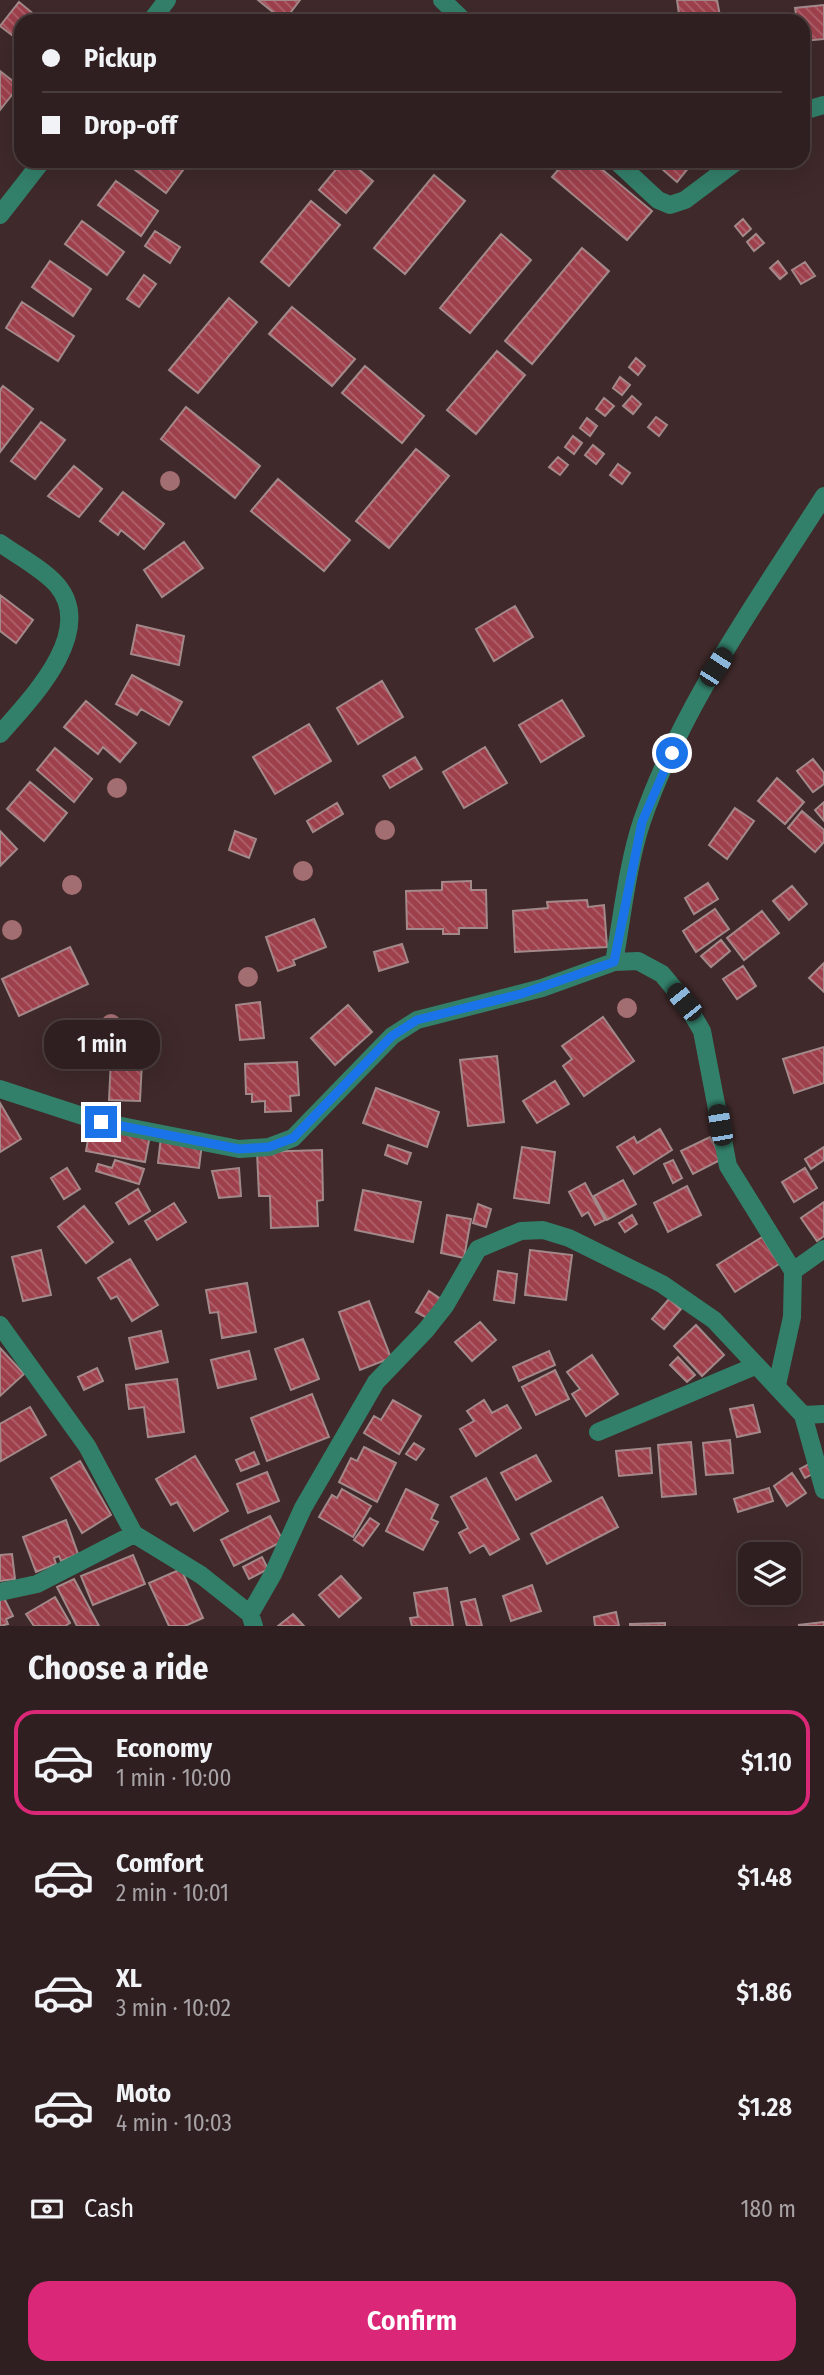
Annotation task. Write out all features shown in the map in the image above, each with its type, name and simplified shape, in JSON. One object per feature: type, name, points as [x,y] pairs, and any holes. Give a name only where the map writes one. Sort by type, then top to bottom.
[{"type":"street","points":[[156,14],[167,0]]},
{"type":"street","points":[[442,0],[457,14]]},
{"type":"street","points":[[0,215],[37,168]]},
{"type":"street","points":[[624,168],[659,200],[670,205],[685,200],[728,168]]},
{"type":"street","points":[[614,962],[642,822],[672,753],[702,689],[824,496]]},
{"type":"street","points":[[0,543],[57,586],[71,612],[68,640],[35,695],[0,734]]},
{"type":"street","points":[[0,1089],[101,1122],[239,1149],[269,1147],[293,1138],[392,1036],[417,1020],[529,991],[614,962],[638,961],[662,974],[702,1031],[728,1166],[793,1271],[792,1317],[777,1385]]},
{"type":"street","points":[[0,1325],[87,1446],[134,1534],[201,1575],[252,1620],[303,1508],[362,1402],[396,1358],[426,1330],[444,1306],[471,1257],[487,1242],[521,1231],[543,1230],[569,1238],[662,1284],[714,1320],[803,1415],[824,1490]]},
{"type":"street","points":[[793,1271],[824,1248]]},
{"type":"street","points":[[598,1432],[755,1366]]},
{"type":"street","points":[[803,1415],[824,1414]]},
{"type":"street","points":[[0,1592],[37,1584],[134,1534]]},
{"type":"building","points":[[258,0],[300,0],[289,14],[275,14]]},
{"type":"building","points":[[677,0],[717,0],[720,14],[679,14]]},
{"type":"building","points":[[19,2],[34,14],[14,14],[14,37],[0,26]]},
{"type":"building","points":[[824,5],[824,39],[810,40],[810,14],[796,14],[795,8]]},
{"type":"building","points":[[0,71],[14,82],[14,92],[0,110]]},
{"type":"building","points":[[132,168],[185,168],[166,193]]},
{"type":"building","points":[[337,168],[357,168],[373,181],[346,213],[319,190]]},
{"type":"building","points":[[560,168],[600,168],[652,211],[627,240],[552,177]]},
{"type":"building","points":[[661,168],[688,168],[677,182]]},
{"type":"building","points":[[434,175],[465,201],[405,274],[374,248]]},
{"type":"building","points":[[116,181],[158,211],[141,236],[98,205]]},
{"type":"building","points":[[311,201],[340,225],[289,286],[261,262]]},
{"type":"building","points":[[743,219],[751,229],[743,236],[735,226]]},
{"type":"building","points":[[82,221],[124,252],[107,275],[65,244]]},
{"type":"building","points":[[155,231],[180,247],[170,263],[145,246]]},
{"type":"building","points":[[501,234],[531,260],[470,333],[440,308]]},
{"type":"building","points":[[756,234],[764,243],[754,251],[747,242]]},
{"type":"building","points":[[582,248],[609,271],[532,364],[505,341]]},
{"type":"building","points":[[50,261],[91,289],[73,316],[32,287]]},
{"type":"building","points":[[778,261],[787,273],[780,279],[770,268]]},
{"type":"building","points":[[805,262],[815,276],[801,284],[792,270]]},
{"type":"building","points":[[144,275],[156,284],[139,307],[127,299]]},
{"type":"building","points":[[229,298],[257,322],[198,393],[169,370]]},
{"type":"building","points":[[22,302],[74,336],[58,361],[6,328]]},
{"type":"building","points":[[292,307],[355,359],[332,386],[269,334]]},
{"type":"building","points":[[497,351],[525,375],[476,434],[447,410]]},
{"type":"building","points":[[636,358],[645,366],[638,375],[629,367]]},
{"type":"building","points":[[365,366],[424,416],[402,443],[342,393]]},
{"type":"building","points":[[620,377],[630,385],[622,395],[613,388]]},
{"type":"building","points":[[3,386],[33,409],[0,452],[0,390]]},
{"type":"building","points":[[632,396],[641,404],[633,414],[623,406]]},
{"type":"building","points":[[604,398],[614,406],[605,416],[596,409]]},
{"type":"building","points":[[186,407],[260,466],[235,498],[161,439]]},
{"type":"building","points":[[656,417],[667,425],[659,436],[648,427]]},
{"type":"building","points":[[587,418],[597,426],[590,436],[580,428]]},
{"type":"building","points":[[41,422],[65,440],[35,479],[11,461]]},
{"type":"building","points":[[573,436],[582,443],[574,454],[565,447]]},
{"type":"building","points":[[593,445],[604,454],[596,464],[585,455]]},
{"type":"building","points":[[416,449],[449,476],[389,548],[356,521]]},
{"type":"building","points":[[558,457],[568,465],[560,475],[549,467]]},
{"type":"building","points":[[618,464],[630,473],[622,484],[610,475]]},
{"type":"building","points":[[74,466],[102,489],[79,517],[48,496]]},
{"type":"building","points":[[278,479],[350,540],[324,571],[251,511]]},
{"type":"building","points":[[123,492],[164,524],[144,549],[121,530],[118,535],[100,521]]},
{"type":"building","points":[[184,542],[203,568],[162,597],[144,570]]},
{"type":"building","points":[[0,595],[33,620],[16,643],[0,631]]},
{"type":"building","points":[[515,606],[533,637],[494,661],[476,629]]},
{"type":"building","points":[[137,625],[184,636],[179,665],[131,654]]},
{"type":"building","points":[[132,675],[182,702],[169,725],[141,709],[137,715],[116,704]]},
{"type":"building","points":[[382,681],[403,717],[358,744],[337,708]]},
{"type":"building","points":[[562,700],[584,736],[541,762],[519,725]]},
{"type":"building","points":[[86,701],[136,743],[120,762],[103,747],[98,754],[64,727]]},
{"type":"building","points":[[309,724],[331,761],[275,794],[253,757]]},
{"type":"building","points":[[485,747],[507,783],[464,808],[443,772]]},
{"type":"building","points":[[55,748],[92,779],[74,802],[37,770]]},
{"type":"building","points":[[415,757],[422,769],[390,788],[383,776]]},
{"type":"building","points":[[813,759],[824,773],[824,784],[813,792],[797,771]]},
{"type":"building","points":[[777,778],[804,802],[785,824],[758,801]]},
{"type":"building","points":[[30,782],[67,813],[44,841],[7,809]]},
{"type":"building","points":[[824,802],[824,821],[815,810]]},
{"type":"building","points":[[337,803],[343,814],[313,832],[307,821]]},
{"type":"building","points":[[735,808],[754,821],[727,859],[709,845]]},
{"type":"building","points":[[802,811],[824,830],[824,842],[815,852],[788,828]]},
{"type":"building","points":[[0,831],[17,849],[0,866]]},
{"type":"building","points":[[235,831],[256,839],[249,858],[229,850]]},
{"type":"building","points":[[471,881],[471,890],[486,890],[487,928],[459,928],[459,934],[443,934],[443,929],[407,929],[406,891],[442,890],[442,882]]},
{"type":"building","points":[[708,883],[718,899],[694,914],[685,898]]},
{"type":"building","points":[[792,886],[807,904],[789,920],[773,901]]},
{"type":"building","points":[[587,900],[588,907],[604,905],[607,947],[515,952],[513,911],[548,908],[547,902]]},
{"type":"building","points":[[715,909],[729,929],[696,952],[683,931]]},
{"type":"building","points":[[762,911],[779,933],[744,960],[727,938]]},
{"type":"building","points":[[314,919],[326,947],[293,960],[295,965],[278,971],[266,937]]},
{"type":"building","points":[[721,940],[730,951],[711,967],[701,956]]},
{"type":"building","points":[[402,944],[408,962],[379,971],[374,952]]},
{"type":"building","points":[[70,947],[88,984],[19,1016],[2,979]]},
{"type":"building","points":[[824,963],[824,992],[809,978]]},
{"type":"building","points":[[743,966],[756,986],[737,999],[723,979]]},
{"type":"building","points":[[260,1002],[264,1038],[240,1040],[236,1005]]},
{"type":"building","points":[[348,1005],[372,1032],[335,1065],[311,1038]]},
{"type":"building","points":[[603,1017],[634,1061],[584,1096],[563,1066],[572,1059],[562,1046]]},
{"type":"building","points":[[824,1047],[824,1083],[794,1093],[783,1059]]},
{"type":"building","points":[[497,1056],[504,1122],[468,1126],[460,1060]]},
{"type":"building","points":[[111,1059],[142,1061],[140,1101],[109,1100]]},
{"type":"building","points":[[297,1062],[299,1095],[290,1096],[291,1111],[265,1112],[265,1101],[252,1102],[252,1094],[246,1094],[245,1064]]},
{"type":"building","points":[[555,1081],[569,1104],[537,1123],[523,1101]]},
{"type":"building","points":[[376,1088],[439,1112],[427,1147],[363,1123]]},
{"type":"building","points":[[0,1103],[21,1139],[0,1152]]},
{"type":"building","points":[[91,1123],[150,1135],[145,1162],[86,1151]]},
{"type":"building","points":[[660,1129],[672,1150],[634,1174],[617,1147],[634,1137],[637,1143]]},
{"type":"building","points":[[161,1137],[202,1143],[199,1168],[158,1163]]},
{"type":"building","points":[[710,1137],[722,1159],[693,1174],[681,1151]]},
{"type":"building","points":[[388,1145],[411,1153],[407,1164],[385,1155]]},
{"type":"building","points":[[522,1147],[555,1152],[549,1203],[514,1198]]},
{"type":"building","points":[[824,1147],[824,1160],[811,1169],[805,1159]]},
{"type":"building","points":[[322,1150],[323,1200],[317,1201],[318,1226],[271,1228],[270,1196],[259,1196],[257,1152]]},
{"type":"building","points":[[115,1160],[144,1169],[139,1184],[96,1171],[98,1164],[112,1168]]},
{"type":"building","points":[[673,1160],[682,1178],[673,1183],[664,1164]]},
{"type":"building","points":[[67,1168],[80,1189],[64,1199],[51,1178]]},
{"type":"building","points":[[239,1168],[241,1196],[219,1198],[212,1171]]},
{"type":"building","points":[[805,1168],[817,1188],[794,1202],[782,1182]]},
{"type":"building","points":[[623,1180],[636,1204],[607,1220],[594,1196]]},
{"type":"building","points":[[585,1183],[605,1220],[595,1225],[588,1212],[582,1216],[569,1192]]},
{"type":"building","points":[[687,1186],[701,1215],[668,1232],[654,1203]]},
{"type":"building","points":[[138,1189],[150,1211],[129,1224],[116,1203]]},
{"type":"building","points":[[363,1190],[421,1202],[413,1242],[355,1230]]},
{"type":"building","points":[[824,1202],[824,1236],[817,1241],[801,1218]]},
{"type":"building","points":[[174,1203],[186,1222],[157,1240],[145,1221]]},
{"type":"building","points":[[478,1204],[491,1209],[486,1227],[473,1223]]},
{"type":"building","points":[[84,1206],[113,1242],[86,1263],[58,1227]]},
{"type":"building","points":[[447,1215],[471,1219],[464,1258],[441,1253]]},
{"type":"building","points":[[632,1215],[637,1224],[625,1232],[619,1223]]},
{"type":"building","points":[[762,1237],[779,1264],[735,1292],[717,1265]]},
{"type":"building","points":[[41,1250],[51,1295],[23,1301],[12,1257]]},
{"type":"building","points":[[530,1250],[572,1255],[566,1300],[525,1295]]},
{"type":"building","points":[[130,1259],[158,1305],[132,1321],[117,1296],[111,1299],[98,1278]]},
{"type":"building","points":[[498,1271],[517,1274],[514,1303],[494,1300]]},
{"type":"building","points":[[247,1283],[256,1332],[222,1338],[218,1312],[210,1313],[206,1290]]},
{"type":"building","points":[[429,1291],[441,1299],[429,1319],[416,1312]]},
{"type":"building","points":[[669,1299],[681,1309],[664,1329],[652,1319]]},
{"type":"building","points":[[369,1301],[391,1358],[360,1370],[339,1312]]},
{"type":"building","points":[[480,1322],[496,1340],[472,1361],[455,1342]]},
{"type":"building","points":[[696,1325],[724,1355],[702,1376],[674,1346]]},
{"type":"building","points":[[161,1331],[168,1362],[136,1369],[129,1338]]},
{"type":"building","points":[[303,1339],[319,1379],[291,1390],[275,1349]]},
{"type":"building","points":[[0,1348],[24,1374],[0,1396]]},
{"type":"building","points":[[249,1351],[256,1379],[218,1388],[211,1360]]},
{"type":"building","points":[[549,1351],[555,1365],[519,1381],[513,1367]]},
{"type":"building","points":[[592,1355],[618,1394],[586,1416],[572,1394],[580,1389],[567,1372]]},
{"type":"building","points":[[678,1357],[695,1375],[687,1382],[670,1365]]},
{"type":"building","points":[[97,1368],[103,1381],[84,1390],[78,1377]]},
{"type":"building","points":[[555,1370],[569,1399],[536,1415],[522,1387]]},
{"type":"building","points":[[177,1379],[184,1432],[148,1437],[144,1407],[129,1409],[126,1385]]},
{"type":"building","points":[[312,1394],[329,1437],[267,1461],[251,1418]]},
{"type":"building","points":[[393,1400],[421,1416],[399,1454],[364,1433],[374,1416],[381,1420]]},
{"type":"building","points":[[484,1400],[492,1413],[507,1405],[521,1428],[476,1456],[460,1429],[474,1421],[467,1411]]},
{"type":"building","points":[[753,1405],[760,1432],[737,1437],[730,1409]]},
{"type":"building","points":[[30,1407],[46,1435],[1,1461],[0,1424]]},
{"type":"building","points":[[730,1440],[733,1473],[706,1475],[703,1443]]},
{"type":"building","points":[[691,1442],[696,1494],[662,1497],[658,1445]]},
{"type":"building","points":[[414,1443],[424,1449],[416,1460],[406,1454]]},
{"type":"building","points":[[364,1447],[396,1463],[377,1502],[339,1482],[351,1458],[357,1461]]},
{"type":"building","points":[[650,1448],[652,1473],[619,1476],[616,1451]]},
{"type":"building","points":[[254,1452],[259,1464],[241,1471],[236,1460]]},
{"type":"building","points":[[536,1455],[551,1481],[516,1500],[501,1473]]},
{"type":"building","points":[[195,1456],[228,1511],[194,1531],[177,1502],[171,1505],[156,1479]]},
{"type":"building","points":[[80,1461],[111,1515],[82,1533],[51,1478]]},
{"type":"building","points":[[809,1464],[814,1473],[805,1478],[800,1469]]},
{"type":"building","points":[[267,1472],[279,1501],[248,1513],[237,1484]]},
{"type":"building","points":[[792,1473],[806,1493],[787,1506],[774,1486]]},
{"type":"building","points":[[486,1478],[519,1539],[490,1555],[484,1545],[470,1553],[459,1533],[468,1528],[451,1497]]},
{"type":"building","points":[[769,1488],[773,1501],[738,1512],[734,1499]]},
{"type":"building","points":[[342,1489],[371,1506],[353,1537],[319,1517],[332,1495],[337,1498]]},
{"type":"building","points":[[406,1489],[438,1505],[431,1519],[438,1522],[423,1550],[386,1531]]},
{"type":"building","points":[[602,1497],[618,1527],[547,1564],[531,1534]]},
{"type":"building","points":[[270,1516],[283,1541],[234,1566],[221,1540]]},
{"type":"building","points":[[370,1518],[379,1524],[363,1546],[354,1540]]},
{"type":"building","points":[[66,1520],[78,1554],[61,1561],[59,1556],[54,1558],[56,1564],[36,1572],[23,1537]]},
{"type":"building","points":[[12,1554],[15,1579],[0,1581],[0,1555]]},
{"type":"building","points":[[133,1555],[145,1584],[93,1605],[81,1576]]},
{"type":"building","points":[[262,1557],[268,1569],[249,1579],[243,1567]]},
{"type":"building","points":[[181,1569],[203,1618],[185,1626],[169,1626],[149,1583]]},
{"type":"building","points":[[341,1576],[361,1598],[339,1617],[319,1595]]},
{"type":"building","points":[[74,1579],[99,1626],[77,1626],[57,1587]]},
{"type":"building","points":[[532,1585],[541,1611],[511,1621],[503,1596]]},
{"type":"building","points":[[447,1588],[453,1626],[412,1626],[410,1618],[418,1617],[414,1593]]},
{"type":"building","points":[[55,1597],[70,1623],[65,1626],[34,1626],[26,1614]]},
{"type":"building","points":[[4,1598],[13,1616],[6,1619],[8,1624],[0,1626],[0,1600]]},
{"type":"building","points":[[475,1599],[482,1626],[467,1626],[461,1602]]},
{"type":"building","points":[[616,1612],[619,1626],[595,1626],[594,1617]]},
{"type":"building","points":[[293,1614],[304,1626],[278,1626]]},
{"type":"building","points":[[824,1622],[824,1626],[798,1625]]},
{"type":"building","points":[[665,1623],[665,1626],[630,1626],[630,1624]]},
{"type":"route","points":[[101,1122],[239,1149],[269,1147],[293,1138],[392,1036],[417,1020],[521,994],[614,962],[642,822],[672,753]]}]
